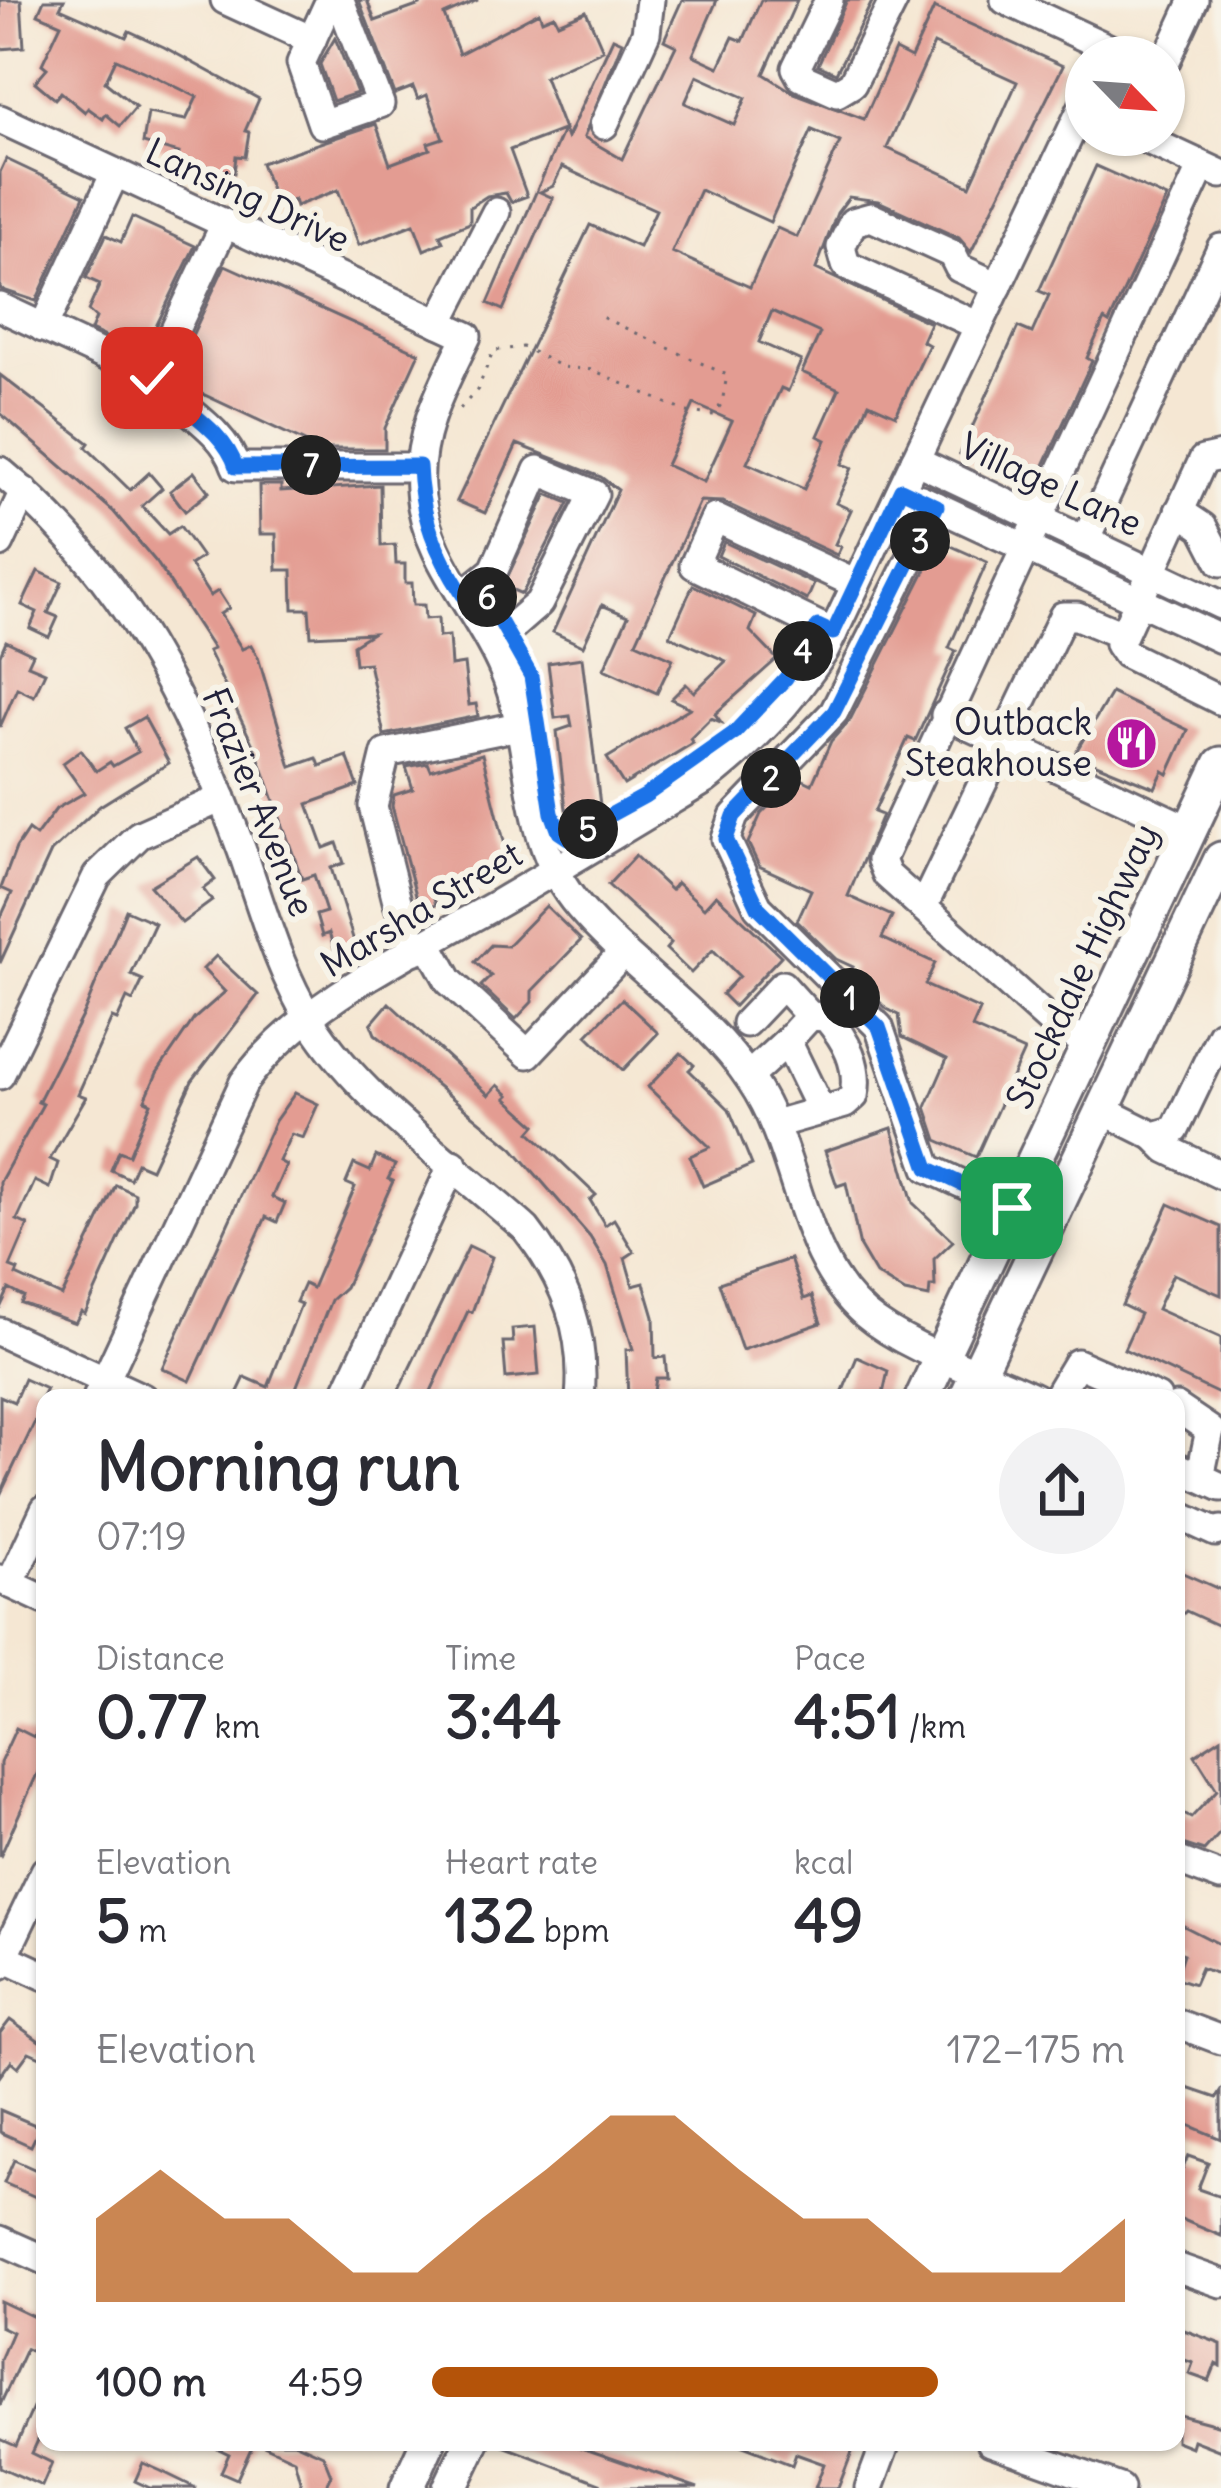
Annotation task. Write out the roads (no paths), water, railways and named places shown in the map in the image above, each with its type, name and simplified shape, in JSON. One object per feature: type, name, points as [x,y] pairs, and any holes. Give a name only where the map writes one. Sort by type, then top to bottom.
[{"type":"main road","name":"Stockdale Highway","points":[[963,1372],[1012,1208],[1221,764]]},
{"type":"main road","name":"Stockdale Highway","points":[[936,1389],[963,1372],[1209,916],[1221,859]]},
{"type":"main road","points":[[406,2488],[424,2451]]},
{"type":"main road","points":[[450,2488],[468,2451]]},
{"type":"street","points":[[225,0],[312,40]]},
{"type":"street","points":[[330,0],[301,63],[322,124],[380,104],[340,0]]},
{"type":"street","points":[[604,125],[646,33],[650,0]]},
{"type":"street","points":[[829,0],[796,68],[801,77],[837,93],[852,84],[894,0]]},
{"type":"street","points":[[1005,0],[1076,36]]},
{"type":"street","points":[[1177,36],[1194,0]]},
{"type":"street","name":"Lansing Drive","points":[[0,119],[466,336],[431,411],[419,466]]},
{"type":"street","name":"Marsha Street","points":[[101,1389],[244,1082],[262,1057],[309,1018],[422,947],[705,780],[742,751],[798,692],[833,633],[1065,144]]},
{"type":"street","points":[[1089,1044],[1051,1022],[887,875],[881,860],[1036,517],[1212,170],[1182,156]]},
{"type":"street","points":[[44,328],[115,173]]},
{"type":"street","points":[[439,323],[496,212]]},
{"type":"street","points":[[979,326],[846,265],[841,247],[853,222],[871,217],[952,254],[958,268],[998,286]]},
{"type":"street","points":[[152,378],[225,224]]},
{"type":"street","points":[[1085,541],[1221,248]]},
{"type":"street","points":[[940,308],[958,268]]},
{"type":"street","points":[[0,307],[152,378],[180,408],[228,442],[236,467],[419,466],[426,526],[492,644],[519,726],[532,816],[554,871],[580,908],[749,1076],[775,1124],[831,1274],[878,1324],[963,1372],[1011,1389]]},
{"type":"street","points":[[1221,456],[1203,460],[1120,634],[1126,654],[1221,701]]},
{"type":"street","name":"Village Lane","points":[[915,460],[1221,605]]},
{"type":"street","points":[[463,595],[494,570],[538,470],[594,494],[539,603],[492,644]]},
{"type":"street","name":"Frazier Avenue","points":[[0,471],[84,553],[149,642],[180,695],[309,1018],[351,1072],[526,1229],[562,1282],[580,1345],[580,1389]]},
{"type":"street","points":[[901,489],[1221,639]]},
{"type":"street","points":[[0,543],[24,491]]},
{"type":"street","points":[[937,506],[834,712],[734,816],[726,839],[730,856],[758,907],[879,1027],[928,1168],[1012,1208]]},
{"type":"street","points":[[1179,511],[1203,527],[1221,562]]},
{"type":"street","points":[[833,633],[694,566],[716,518],[856,584]]},
{"type":"street","points":[[923,907],[1063,616],[1077,616],[1120,634]]},
{"type":"street","points":[[945,716],[1190,830]]},
{"type":"street","points":[[519,726],[386,753],[373,806],[397,902],[449,982],[528,1054],[624,952]]},
{"type":"street","points":[[0,1075],[97,876],[139,836],[222,798]]},
{"type":"street","points":[[746,1023],[782,986],[810,1016],[826,1017],[840,1033],[857,1079],[854,1096],[845,1104],[775,1124]]},
{"type":"street","points":[[749,1076],[810,1016]]},
{"type":"street","points":[[1221,1034],[1164,1132],[1167,1149],[1221,1175]]},
{"type":"street","points":[[787,1040],[820,1109]]},
{"type":"street","points":[[1102,1110],[1164,1132]]},
{"type":"street","points":[[348,1389],[453,1164]]},
{"type":"street","points":[[0,1332],[101,1389]]},
{"type":"street","points":[[1060,1389],[1071,1368],[1084,1363],[1138,1389]]},
{"type":"street","points":[[1185,1413],[1210,1430],[1199,1477]]},
{"type":"street","points":[[1185,1518],[1215,1532],[1221,1530]]},
{"type":"street","points":[[36,1525],[5,1581],[36,1596]]},
{"type":"street","points":[[1185,1863],[1221,1877]]},
{"type":"street","points":[[36,1889],[1,1959],[36,1973]]},
{"type":"street","points":[[1185,2026],[1221,2039]]},
{"type":"street","points":[[0,2240],[36,2256]]},
{"type":"street","points":[[1185,2270],[1221,2283]]},
{"type":"street","points":[[869,2488],[883,2451]]},
{"type":"street","points":[[1017,2451],[1120,2488]]},
{"type":"place","name":"Outback Steakhouse","points":[[1131,743]]}]
